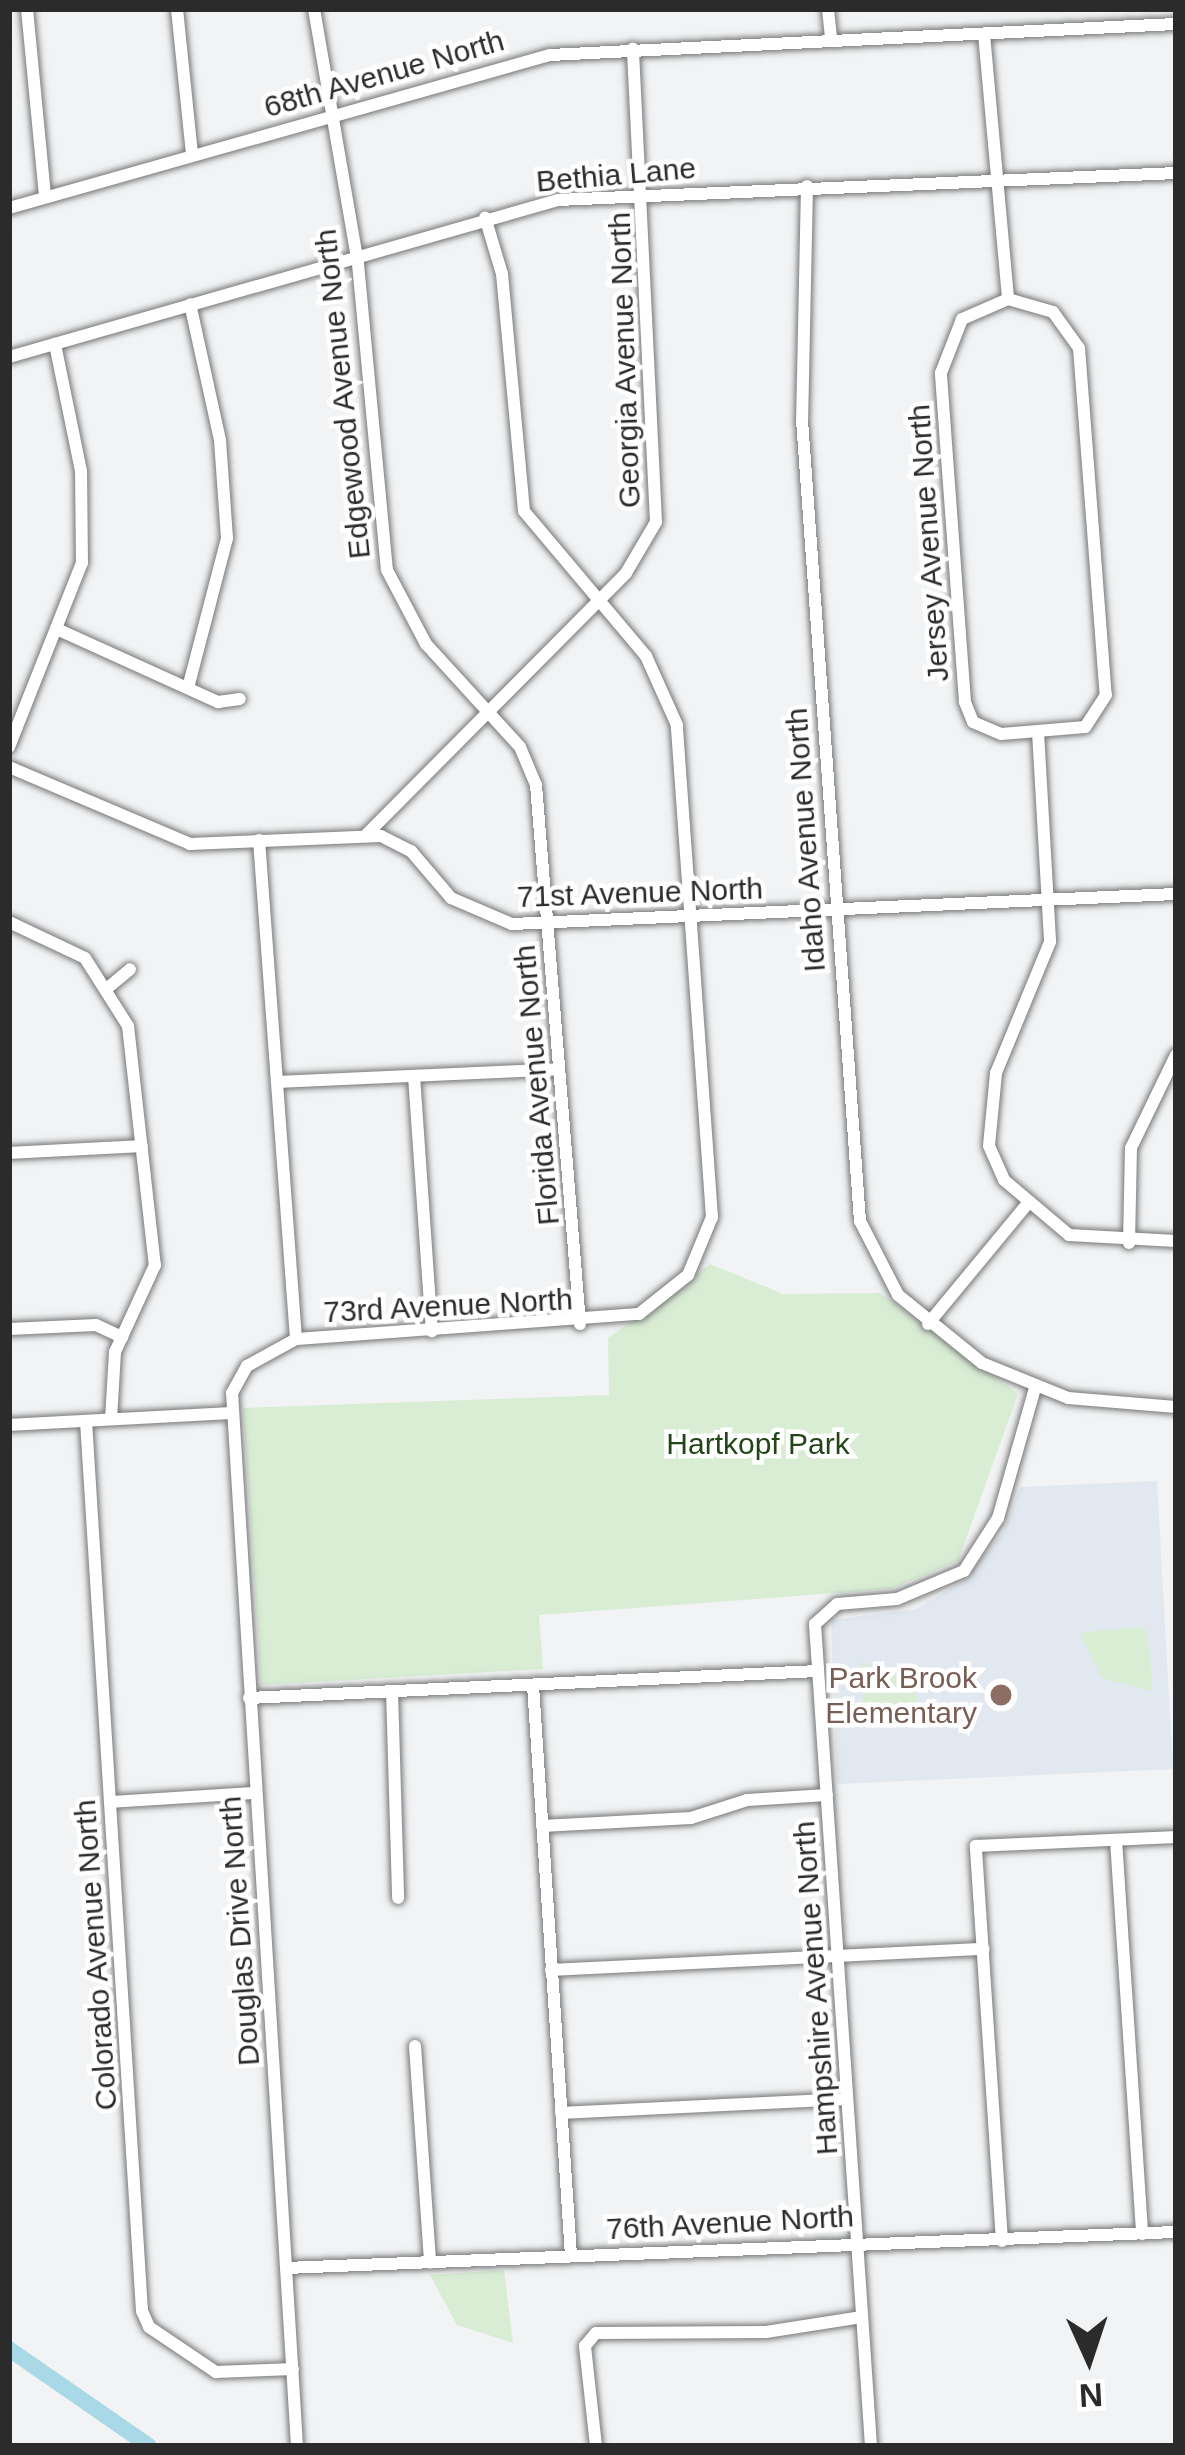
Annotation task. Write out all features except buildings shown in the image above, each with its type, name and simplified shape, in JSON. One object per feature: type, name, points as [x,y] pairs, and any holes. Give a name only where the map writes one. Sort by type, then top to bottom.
[{"type":"street","points":[[27,9],[45,197]]},
{"type":"street","points":[[177,9],[192,154]]},
{"type":"street","name":"Edgewood Avenue North","points":[[314,9],[325,114],[356,255],[386,570],[426,644],[487,710]]},
{"type":"street","points":[[828,9],[832,39]]},
{"type":"street","name":"68th Avenue North","points":[[9,208],[502,63],[633,49],[1176,24]]},
{"type":"street","points":[[984,34],[1008,299],[1053,312],[1079,348],[1104,671],[1094,722],[1038,732],[1049,900],[1047,963],[1005,1047],[988,1113],[994,1164],[1028,1203],[1084,1241],[1176,1241]]},
{"type":"street","name":"Georgia Avenue North","points":[[597,601],[639,558],[660,503],[633,49]]},
{"type":"street","name":"Bethia Lane","points":[[9,357],[485,217],[642,195],[997,176],[1176,173]]},
{"type":"street","name":"Idaho Avenue North","points":[[807,186],[802,420],[860,1221],[881,1273],[928,1324],[1035,1388],[1176,1407]]},
{"type":"street","points":[[485,217],[502,274],[524,511],[669,700],[692,917]]},
{"type":"street","name":"Jersey Avenue North","points":[[1008,299],[962,319],[941,374],[967,712],[991,733],[1038,732]]},
{"type":"street","points":[[188,688],[226,538],[220,440],[190,304]]},
{"type":"street","points":[[9,747],[59,630],[85,523],[55,344]]},
{"type":"street","points":[[364,836],[402,810],[487,710],[597,601]]},
{"type":"street","points":[[59,630],[188,688],[240,699]]},
{"type":"street","name":"Florida Avenue North","points":[[487,710],[536,785],[580,1324]]},
{"type":"street","name":"71st Avenue North","points":[[9,766],[190,844],[364,836],[411,851],[470,910],[548,924],[1176,894]]},
{"type":"street","points":[[259,841],[296,1339]]},
{"type":"street","name":"73rd Avenue North","points":[[230,1413],[247,1366],[296,1339],[580,1324],[640,1314],[674,1291],[708,1238],[712,1196],[692,917]]},
{"type":"street","points":[[9,922],[70,948],[110,986],[128,1026],[154,1281],[122,1337],[111,1419]]},
{"type":"street","points":[[110,986],[130,969]]},
{"type":"street","points":[[1129,1243],[1131,1148],[1176,1054]]},
{"type":"street","points":[[277,1082],[559,1069]]},
{"type":"street","points":[[414,1076],[432,1331]]},
{"type":"street","points":[[9,1153],[142,1146]]},
{"type":"street","points":[[928,1324],[1028,1203]]},
{"type":"street","points":[[9,1329],[96,1325],[122,1337]]},
{"type":"street","points":[[249,1698],[818,1672],[821,1612],[897,1599],[964,1570],[998,1518],[1035,1388]]},
{"type":"street","points":[[9,1425],[230,1413]]},
{"type":"street","name":"Douglas Drive North","points":[[230,1413],[297,2446]]},
{"type":"street","name":"Colorado Avenue North","points":[[86,1420],[144,2320],[216,2372],[292,2369]]},
{"type":"street","name":"Hampshire Avenue North","points":[[818,1672],[871,2446]]},
{"type":"street","points":[[532,1685],[571,2255]]},
{"type":"street","points":[[392,1691],[398,1898]]},
{"type":"street","points":[[110,1802],[255,1793]]},
{"type":"street","points":[[542,1826],[691,1818],[827,1795]]},
{"type":"street","points":[[1002,2241],[976,1846],[1176,1837]]},
{"type":"street","points":[[1116,1840],[1142,2234]]},
{"type":"street","points":[[551,1970],[983,1948]]},
{"type":"street","points":[[415,2046],[430,2261]]},
{"type":"street","points":[[561,2113],[848,2099]]},
{"type":"street","name":"76th Avenue North","points":[[286,2268],[857,2241],[1002,2241],[1176,2232]]},
{"type":"street","points":[[596,2446],[585,2346],[596,2333],[766,2332],[862,2317]]},
{"type":"shaded area","name":"Park Brook Elementary","points":[[1157,1481],[1173,1769],[837,1784],[831,1620],[916,1609],[963,1581],[1004,1531],[1020,1487]]},
{"type":"green space","name":"Hartkopf Park","points":[[710,1264],[783,1294],[880,1293],[1018,1394],[958,1561],[891,1589],[539,1615],[543,1669],[261,1685],[243,1408],[609,1395],[608,1338]]},
{"type":"green space","points":[[1139,1627],[1147,1631],[1153,1691],[1102,1678],[1079,1633]]},
{"type":"green space","points":[[861,1662],[908,1682],[931,1722],[864,1722]]},
{"type":"green space","points":[[504,2270],[513,2343],[457,2325],[430,2275]]},
{"type":"waterway","points":[[9,2349],[149,2446]]},
{"type":"place","name":"Park Brook Elementary","points":[[1001,1695]]}]
